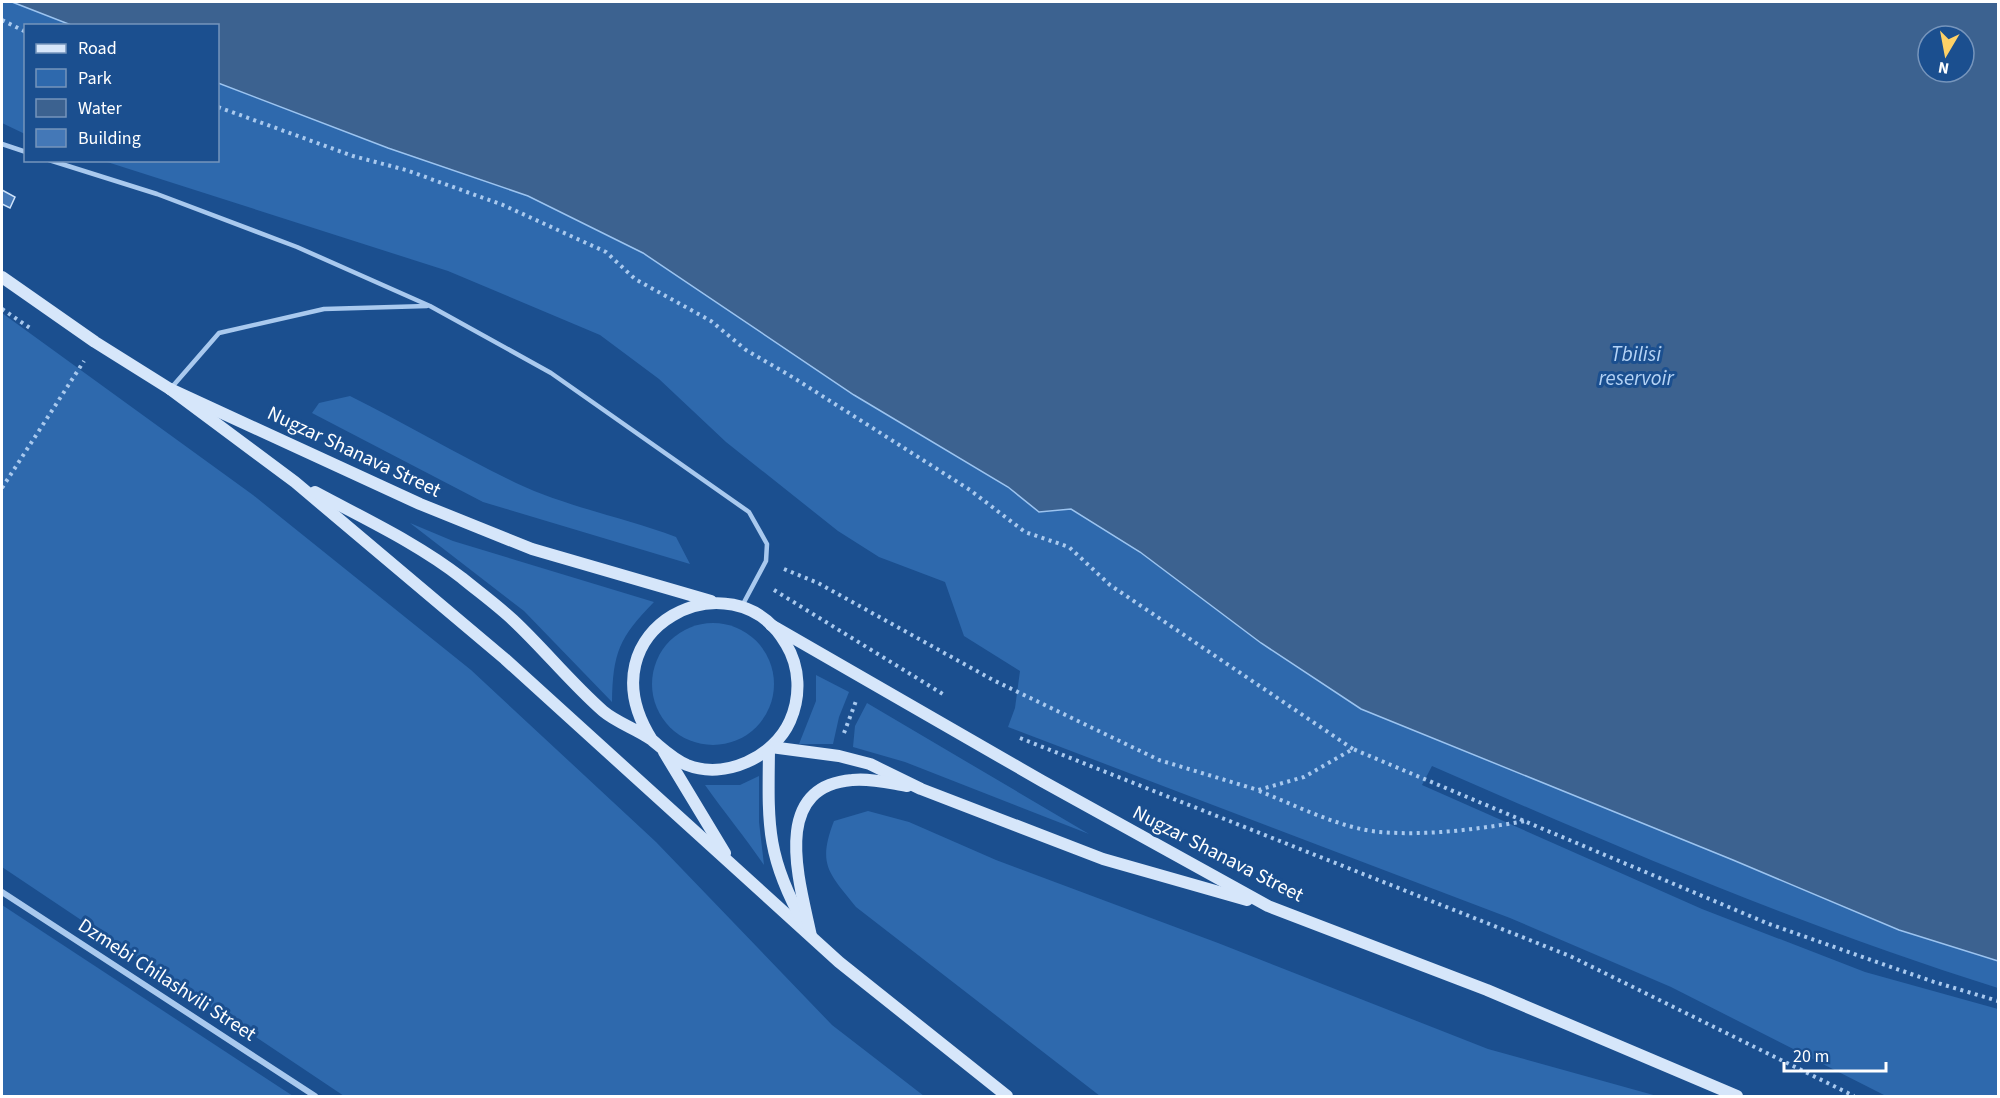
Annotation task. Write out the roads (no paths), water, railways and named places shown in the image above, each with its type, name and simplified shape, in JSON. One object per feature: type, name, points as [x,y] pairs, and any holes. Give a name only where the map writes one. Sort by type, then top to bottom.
[{"type":"main road","name":"Nugzar Shanava Street","points":[[2,277],[95,342],[170,389],[473,527],[576,562],[717,603]]},
{"type":"main road","points":[[170,389],[295,482],[505,659],[869,988],[1007,1096]]},
{"type":"main road","points":[[295,482],[412,544],[459,576],[512,619],[605,713],[652,740]]},
{"type":"main road","points":[[663,751],[688,765],[716,770],[744,764],[770,748],[786,730],[795,709],[798,686],[795,664],[786,643],[771,625],[741,607],[717,603],[693,606],[671,615],[652,631],[640,650],[633,673],[632,697],[639,720],[652,740],[663,751],[734,866]]},
{"type":"main road","name":"Nugzar Shanava Street","points":[[771,625],[867,678],[1041,781],[1268,906],[1487,990],[1737,1096]]},
{"type":"main road","points":[[770,748],[768,810],[770,839],[786,891],[811,936]]},
{"type":"main road","points":[[770,748],[839,756],[870,764],[921,789],[1103,859],[1268,906]]},
{"type":"main road","points":[[811,936],[796,853],[796,829],[801,812],[811,797],[828,785],[852,780],[921,789]]},
{"type":"street","name":"Dzmebi Chilashvili Street","points":[[2,892],[315,1096]]},
{"type":"lane","points":[[2,144],[24,151]]},
{"type":"lane","points":[[54,162],[168,198],[297,247],[430,306],[551,373],[649,439],[749,512],[767,544],[766,561],[741,607]]},
{"type":"lane","points":[[170,389],[219,333],[324,309],[430,306]]},
{"type":"water","name":"Tbilisi reservoir","points":[[12,2],[1998,2],[1998,961],[1899,930],[1361,709],[1261,643],[1140,552],[1071,509],[1039,512],[1008,487],[854,395],[643,253],[528,196],[388,148],[219,83],[219,24],[68,24]]}]
